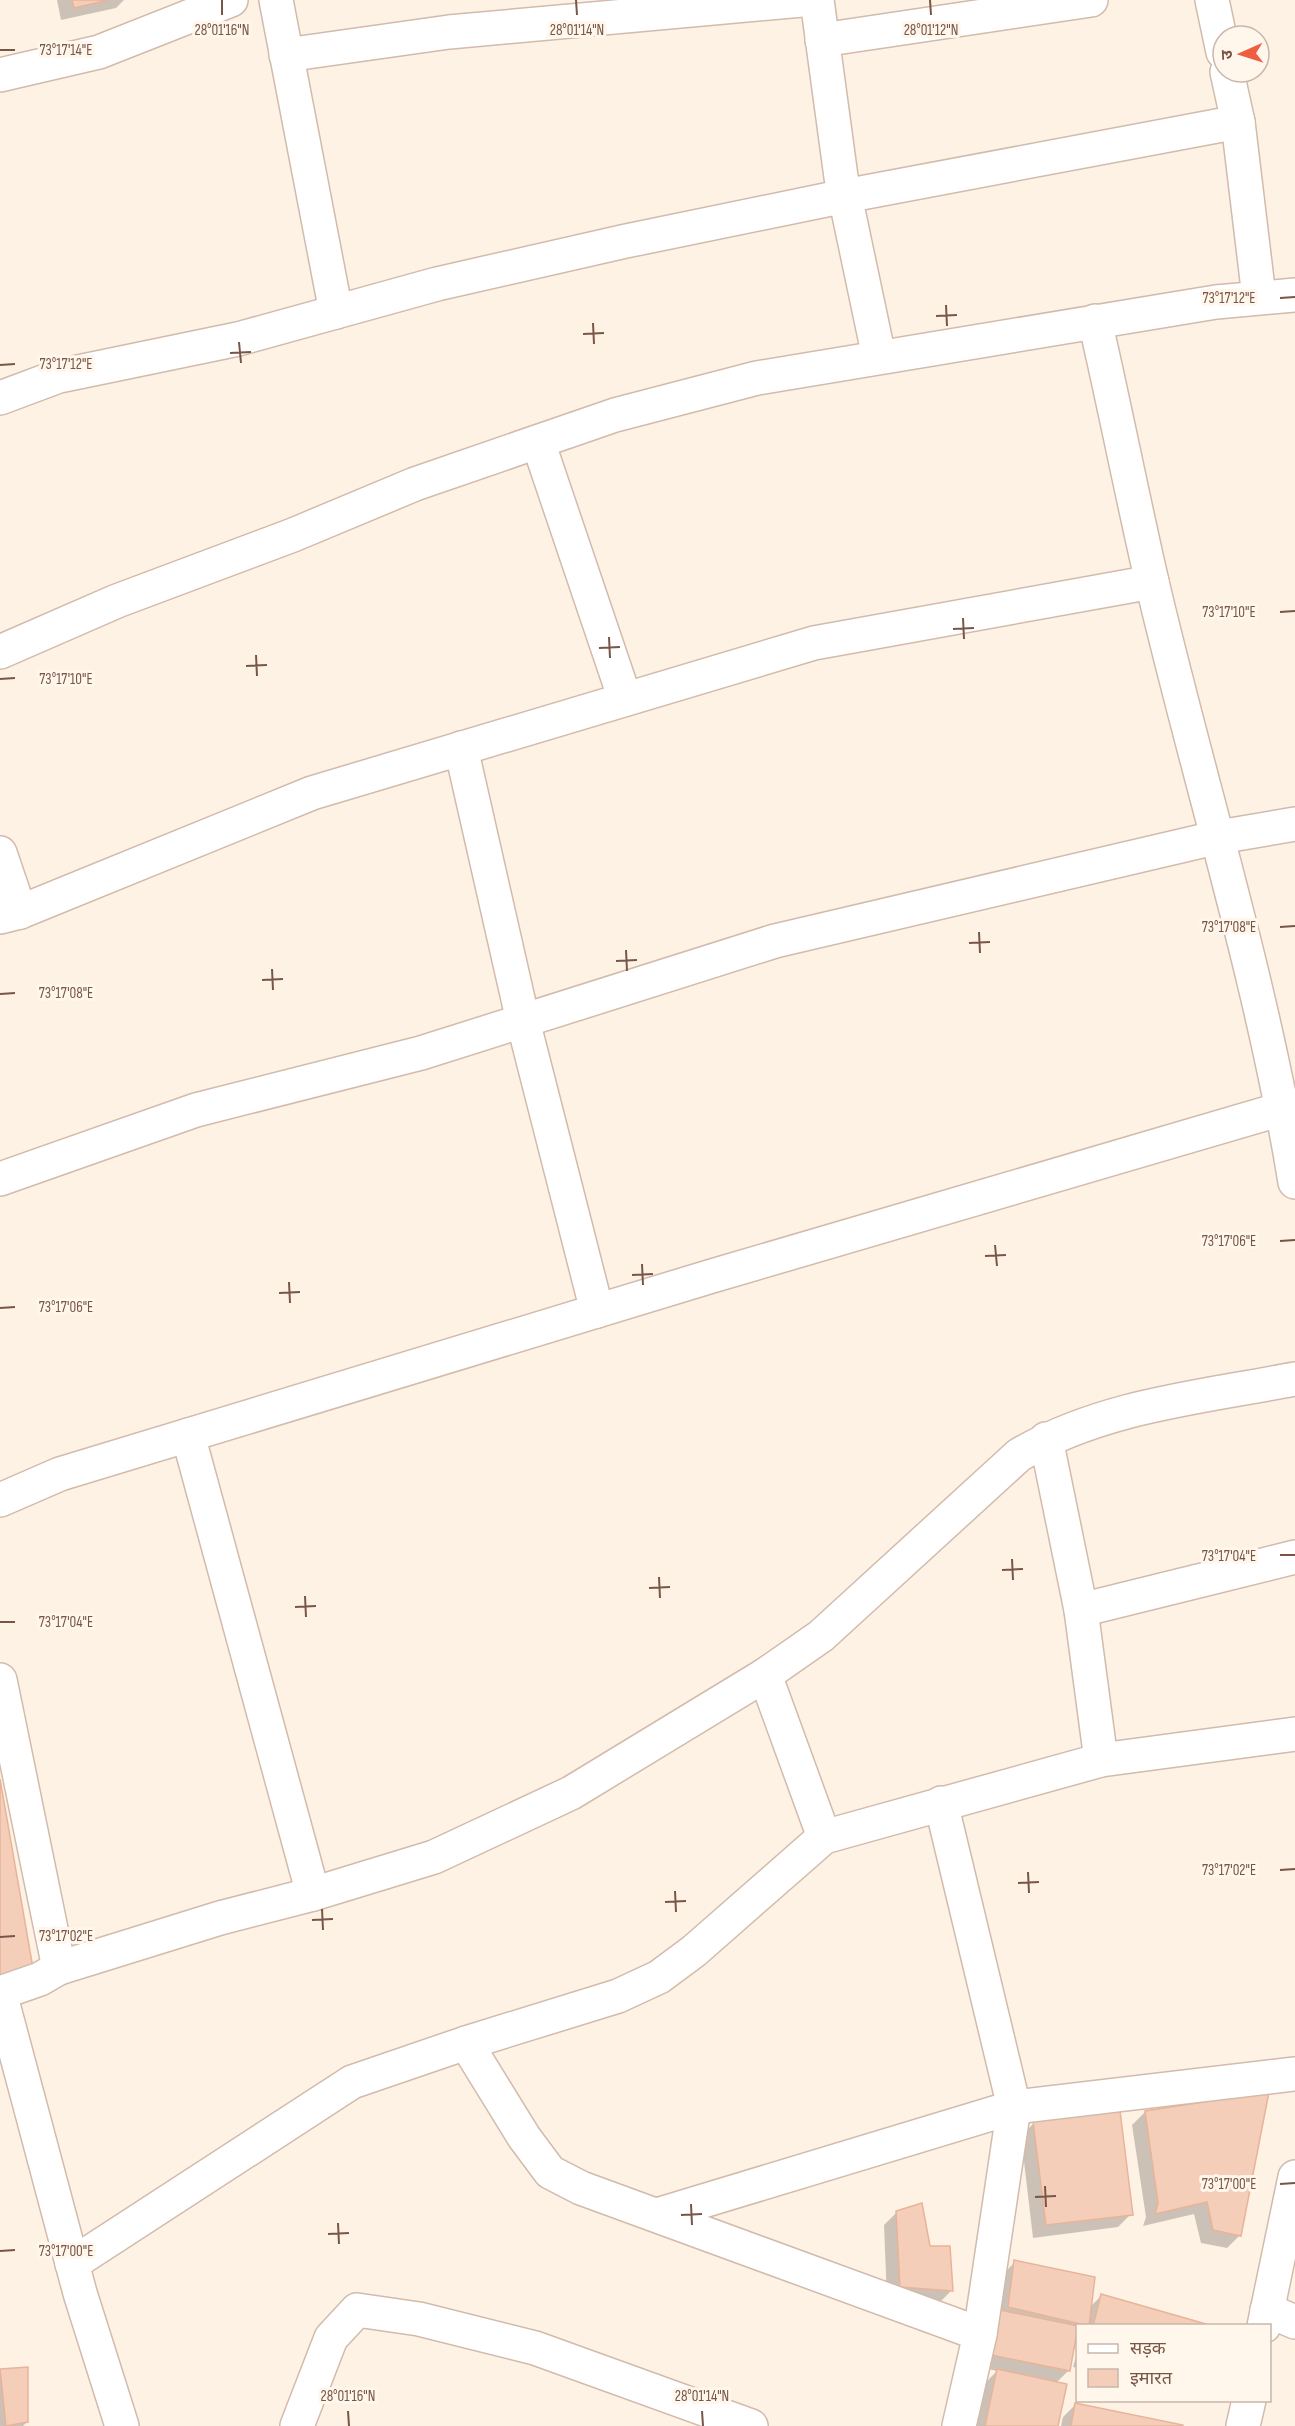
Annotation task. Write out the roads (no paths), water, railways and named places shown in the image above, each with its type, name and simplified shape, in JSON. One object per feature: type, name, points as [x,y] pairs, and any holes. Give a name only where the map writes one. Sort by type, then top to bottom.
[{"type":"street","points":[[0,75],[99,52],[231,0]]},
{"type":"street","points":[[276,0],[336,312]]},
{"type":"street","points":[[286,55],[449,32],[802,0]]},
{"type":"street","points":[[817,0],[845,196],[879,357]]},
{"type":"street","points":[[822,40],[1091,0]]},
{"type":"street","points":[[1212,0],[1217,24]]},
{"type":"street","points":[[1230,84],[1238,122],[1259,297]]},
{"type":"street","points":[[0,398],[59,376],[238,339],[437,284],[548,258],[845,196],[1238,122]]},
{"type":"street","points":[[0,652],[117,601],[293,535],[415,484],[615,415],[757,378],[1095,321],[1259,297],[1295,295]]},
{"type":"street","points":[[1095,321],[1152,582],[1289,1106],[1295,1182]]},
{"type":"street","points":[[538,442],[625,699]]},
{"type":"street","points":[[0,853],[10,915],[312,793],[814,643],[1152,582]]},
{"type":"street","points":[[461,748],[523,1021],[597,1311]]},
{"type":"street","points":[[0,1179],[196,1110],[421,1053],[775,941],[1219,837],[1295,824]]},
{"type":"street","points":[[0,1500],[60,1473],[1289,1106]]},
{"type":"street","points":[[122,2426],[72,2264],[0,1993],[40,1979],[59,1968],[220,1918],[313,1894],[434,1857],[571,1792],[765,1675],[821,1636],[1019,1455],[1046,1439],[1112,1414],[1295,1379]]},
{"type":"street","points":[[188,1435],[313,1894]]},
{"type":"street","points":[[1046,1439],[1082,1610],[1101,1760]]},
{"type":"street","points":[[1082,1610],[1295,1557]]},
{"type":"street","points":[[765,1675],[824,1837]]},
{"type":"street","points":[[0,1680],[59,1968]]},
{"type":"street","points":[[72,2264],[352,2082],[466,2043],[618,1996],[659,1977],[694,1951],[824,1837],[1101,1760],[1295,1734]]},
{"type":"street","points":[[941,1803],[1014,2107],[980,2334],[959,2426]]},
{"type":"street","points":[[466,2043],[524,2137],[550,2172],[580,2188],[980,2334]]},
{"type":"street","points":[[657,2215],[1014,2107],[1295,2074]]},
{"type":"street","points":[[1276,2319],[1295,2177]]},
{"type":"street","points":[[297,2426],[331,2338],[357,2310],[419,2319],[535,2348],[751,2426]]},
{"type":"street","points":[[1243,2426],[1249,2402]]}]
